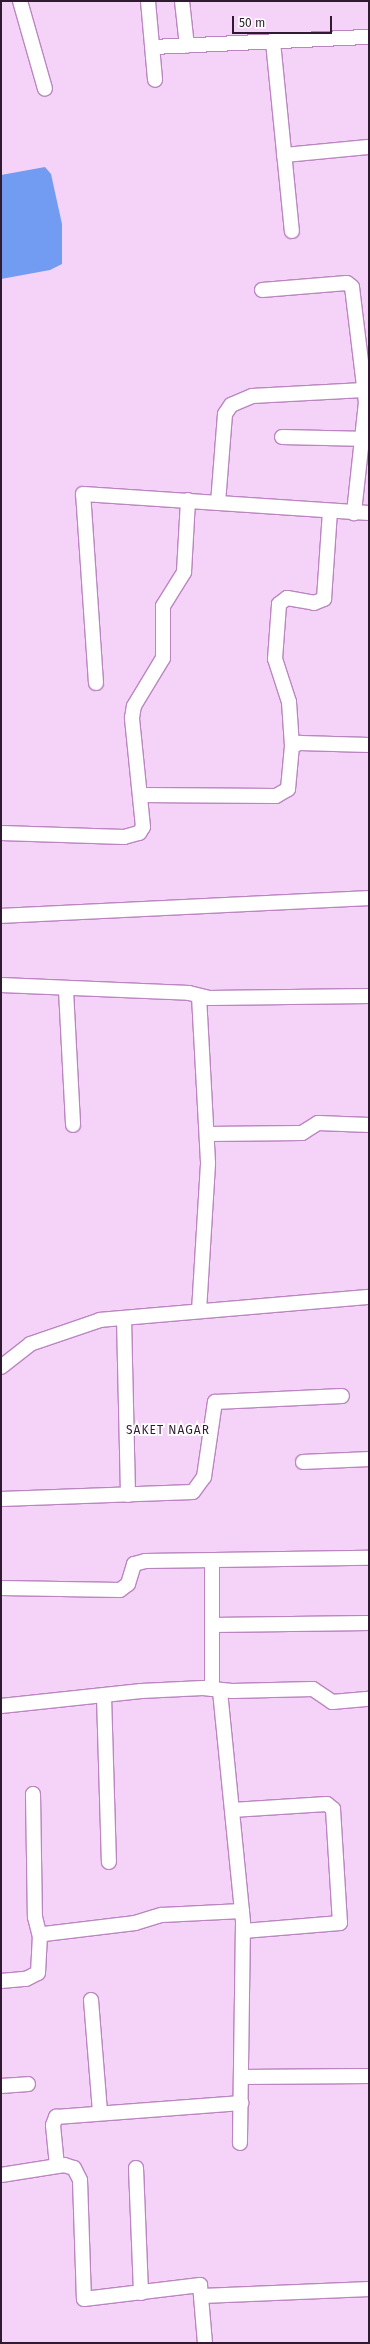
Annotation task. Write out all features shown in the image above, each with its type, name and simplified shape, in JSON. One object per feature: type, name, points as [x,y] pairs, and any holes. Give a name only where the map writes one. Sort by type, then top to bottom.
[{"type":"street","points":[[20,1],[45,89]]},
{"type":"street","points":[[148,1],[155,80]]},
{"type":"street","points":[[182,1],[187,46]]},
{"type":"street","points":[[153,48],[369,37]]},
{"type":"street","points":[[273,42],[292,231]]},
{"type":"street","points":[[284,155],[369,146]]},
{"type":"street","points":[[262,290],[347,283],[352,287],[364,390],[366,439],[354,513]]},
{"type":"street","points":[[218,503],[225,414],[231,404],[252,396],[364,390]]},
{"type":"street","points":[[282,437],[366,439]]},
{"type":"street","points":[[96,683],[83,494],[188,500],[330,512],[369,513]]},
{"type":"street","points":[[1,833],[133,835],[143,827],[132,718],[134,706],[157,673],[163,658],[163,606],[184,572],[188,500]]},
{"type":"street","points":[[140,795],[285,793],[292,746],[289,702],[275,659],[279,604],[286,598],[314,603],[324,599],[330,512]]},
{"type":"street","points":[[292,746],[300,743],[369,745]]},
{"type":"street","points":[[1,916],[369,898]]},
{"type":"street","points":[[1,985],[66,990],[199,996],[369,996]]},
{"type":"street","points":[[66,990],[73,1124]]},
{"type":"street","points":[[199,996],[208,1134],[199,1311]]},
{"type":"street","points":[[208,1134],[302,1133],[318,1124],[369,1125]]},
{"type":"street","points":[[1,1367],[30,1344],[100,1320],[369,1297]]},
{"type":"street","points":[[124,1318],[128,1495]]},
{"type":"street","points":[[1,1499],[128,1495],[197,1490],[204,1477],[215,1402],[342,1396]]},
{"type":"street","points":[[303,1462],[369,1459]]},
{"type":"street","points":[[1,1588],[120,1590],[128,1584],[138,1562],[369,1558]]},
{"type":"street","points":[[212,1560],[212,1625],[216,1690],[232,1810],[242,1911],[240,2143]]},
{"type":"street","points":[[212,1625],[369,1623]]},
{"type":"street","points":[[1,1706],[141,1691],[313,1689],[332,1702],[369,1699]]},
{"type":"street","points":[[104,1696],[109,1862]]},
{"type":"street","points":[[1,1981],[26,1980],[38,1974],[40,1937],[35,1917],[33,1794]]},
{"type":"street","points":[[232,1810],[327,1804],[333,1809],[340,1923],[242,1931]]},
{"type":"street","points":[[40,1937],[50,1933],[135,1923],[162,1915],[242,1911]]},
{"type":"street","points":[[91,2000],[100,2113]]},
{"type":"street","points":[[241,2077],[369,2076]]},
{"type":"street","points":[[1,2086],[28,2084]]},
{"type":"street","points":[[57,2166],[53,2125],[56,2117],[241,2103]]},
{"type":"street","points":[[1,2175],[57,2166],[74,2168],[80,2180],[84,2299],[141,2293],[197,2284],[203,2288],[205,2343]]},
{"type":"street","points":[[136,2168],[141,2293]]},
{"type":"street","points":[[203,2296],[369,2289]]},
{"type":"water","points":[[45,167],[51,174],[62,224],[62,264],[50,270],[1,279],[1,175]]},
{"type":"district","name":"SAKET NAGAR","points":[[168,1431]]}]
